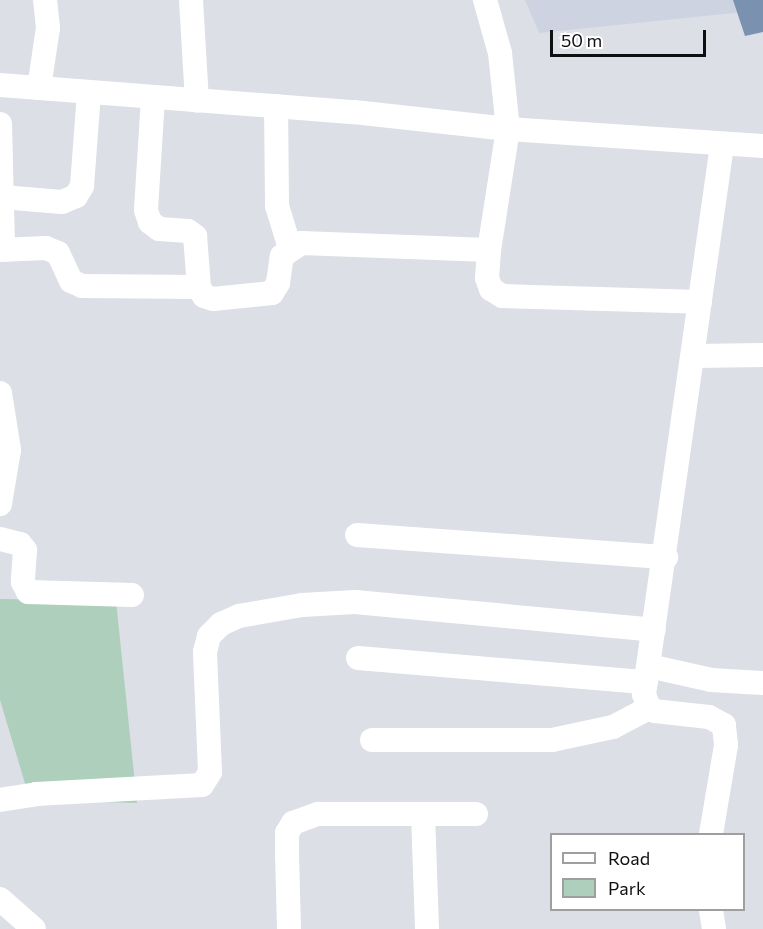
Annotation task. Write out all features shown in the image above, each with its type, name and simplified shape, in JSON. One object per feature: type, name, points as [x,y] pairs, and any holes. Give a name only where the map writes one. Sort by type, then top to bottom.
[{"type":"street","points":[[39,88],[48,28],[45,0]]},
{"type":"street","points":[[190,0],[197,101]]},
{"type":"street","points":[[485,0],[500,53],[508,129],[506,160],[489,250],[487,278],[491,289],[502,296],[700,302]]},
{"type":"street","points":[[0,85],[276,106],[508,129],[722,146],[763,146]]},
{"type":"street","points":[[2,197],[62,202],[76,196],[82,186],[90,93]]},
{"type":"street","points":[[153,98],[146,210],[150,222],[159,229],[188,231],[195,236],[199,286],[204,296],[213,299],[272,293],[278,283],[282,256],[290,248],[301,243],[489,250]]},
{"type":"street","points":[[276,106],[277,206],[290,248]]},
{"type":"street","points":[[0,124],[1,250],[46,248],[58,253],[71,281],[82,286],[199,286]]},
{"type":"street","points":[[649,708],[645,701],[647,674],[666,557],[722,146]]},
{"type":"street","points":[[694,356],[763,355]]},
{"type":"street","points":[[0,393],[9,450],[0,504]]},
{"type":"street","points":[[357,535],[666,557]]},
{"type":"street","points":[[0,539],[20,544],[24,550],[23,582],[28,592],[132,595]]},
{"type":"street","points":[[0,800],[36,794],[202,785],[210,772],[206,652],[209,636],[222,624],[239,616],[302,605],[356,602],[654,630]]},
{"type":"street","points":[[358,658],[763,682]]},
{"type":"street","points":[[372,740],[552,740],[613,727],[649,708],[708,717],[724,725],[726,745],[711,833]]},
{"type":"street","points":[[289,929],[286,855],[287,833],[293,823],[318,814],[476,814]]},
{"type":"street","points":[[423,814],[427,929]]},
{"type":"street","points":[[0,899],[34,929]]},
{"type":"street","points":[[711,911],[714,929]]},
{"type":"shaded area","points":[[525,0],[763,0],[763,10],[539,33]]},
{"type":"green space","points":[[0,599],[116,601],[137,803],[30,800],[0,700]]},
{"type":"water","points":[[733,0],[763,0],[763,32],[745,36]]}]
